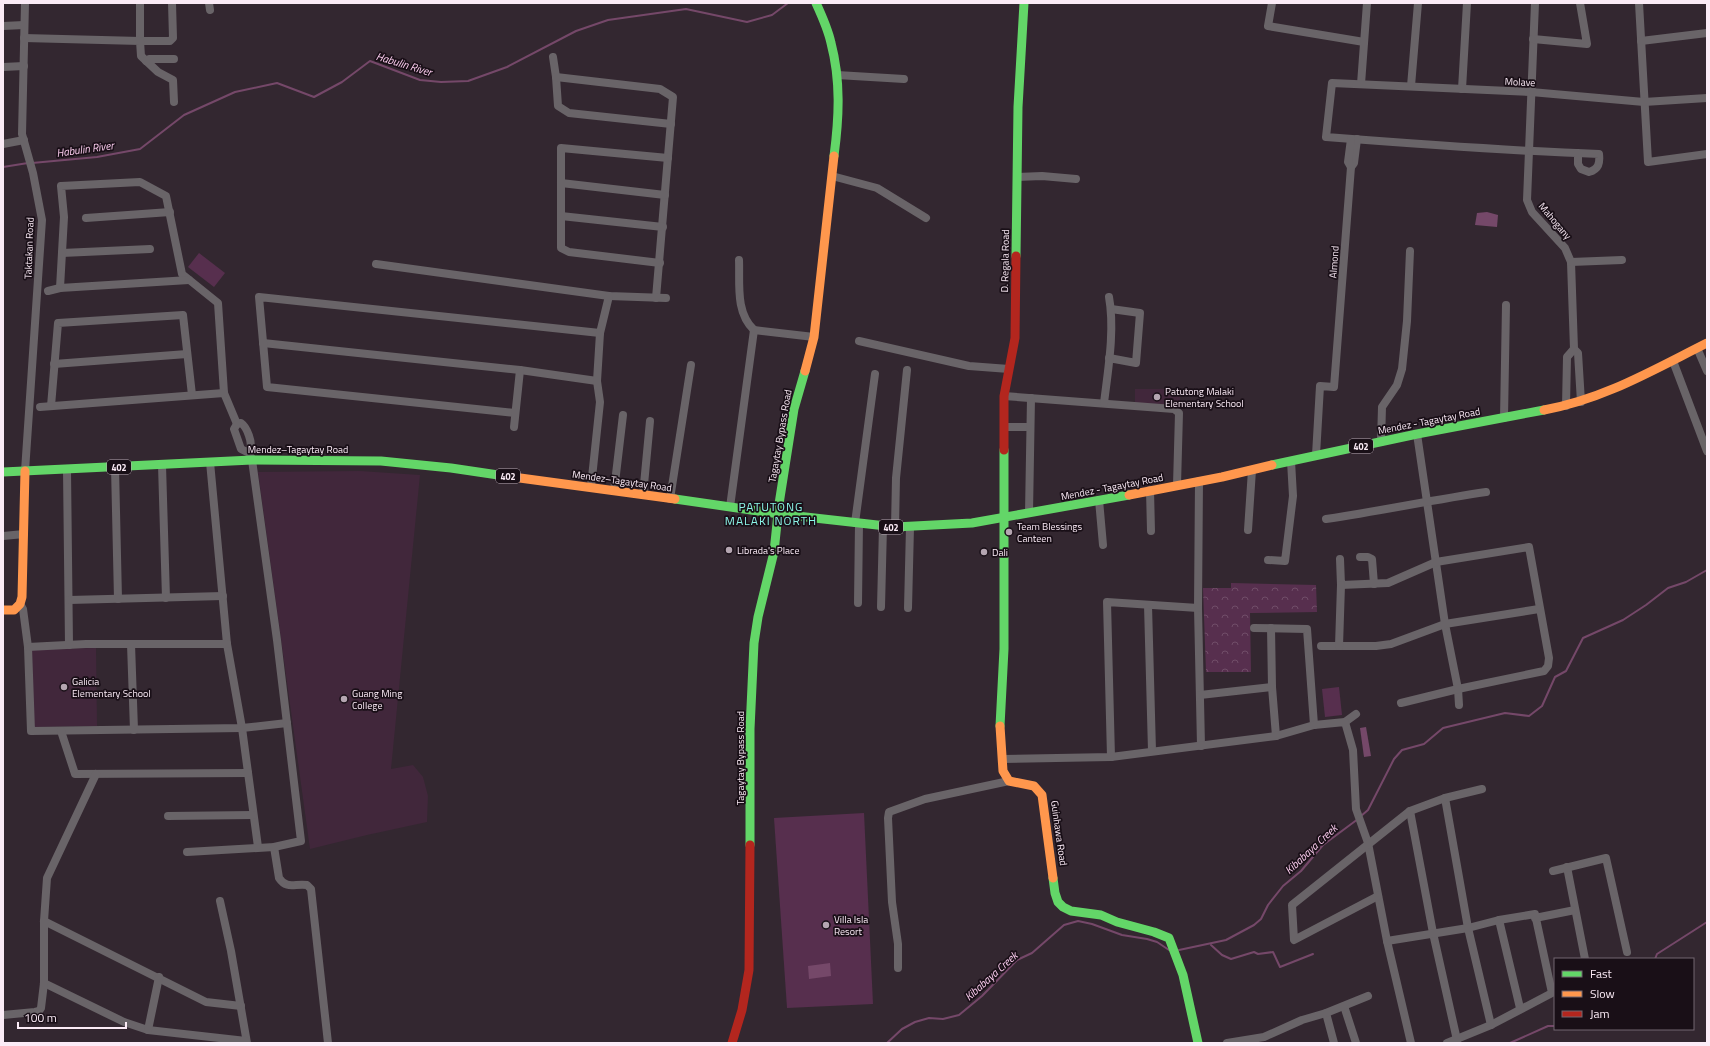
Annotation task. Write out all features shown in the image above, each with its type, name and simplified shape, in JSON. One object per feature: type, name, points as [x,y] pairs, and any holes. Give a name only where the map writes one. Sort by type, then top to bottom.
[{"type":"main road","name":"Tagaytay Bypass Road","points":[[732,1043],[742,1010],[749,970],[750,729],[754,649],[758,617],[774,552],[794,409],[814,337],[839,108],[837,75],[828,32],[816,3]]},
{"type":"main road","name":"D. Regala Road","points":[[1004,518],[1004,396],[1015,338],[1018,107],[1024,3]]},
{"type":"main road","name":"Mendez - Tagaytay Road","points":[[1004,518],[1199,481],[1417,434],[1566,406],[1616,389],[1707,343]]},
{"type":"main road","name":"Mendez–Tagaytay Road","points":[[210,462],[236,460],[250,455],[394,462],[451,468],[779,514],[895,527],[972,523],[1004,518]]},
{"type":"main road","name":"402","points":[[3,472],[210,462]]},
{"type":"main road","points":[[3,610],[14,610],[20,604],[22,597],[25,472]]},
{"type":"main road","points":[[1004,518],[1004,649],[1000,706],[1003,771],[1009,781]]},
{"type":"main road","name":"Guinhawa Road","points":[[1009,781],[1034,786],[1042,795],[1050,845],[1055,893],[1058,902],[1063,907],[1072,911],[1101,915],[1117,922],[1169,938],[1173,946],[1187,991],[1198,1043]]},
{"type":"street","name":"Taktakan Road","points":[[25,3],[22,134],[32,168],[42,220],[25,472]]},
{"type":"street","points":[[140,3],[141,56],[158,72],[173,80],[174,102]]},
{"type":"street","points":[[24,38],[170,41],[173,38],[172,3]]},
{"type":"street","points":[[1272,3],[1268,26],[1364,42]]},
{"type":"street","points":[[1362,84],[1367,3]]},
{"type":"street","points":[[1411,86],[1418,3]]},
{"type":"street","points":[[1462,89],[1467,3]]},
{"type":"street","name":"Mahogany","points":[[1535,3],[1528,200],[1532,212],[1565,248],[1571,262],[1574,349],[1578,353],[1580,402]]},
{"type":"street","points":[[1533,39],[1587,44],[1580,3]]},
{"type":"street","points":[[1639,3],[1648,162],[1707,154]]},
{"type":"street","points":[[3,26],[24,25]]},
{"type":"street","points":[[1641,41],[1707,33]]},
{"type":"street","points":[[553,57],[558,106],[569,113],[671,124]]},
{"type":"street","points":[[146,61],[149,59],[174,59]]},
{"type":"street","points":[[3,67],[24,66]]},
{"type":"street","points":[[837,75],[904,79]]},
{"type":"street","points":[[556,77],[660,89],[673,97],[656,298]]},
{"type":"street","name":"Molave","points":[[1354,139],[1326,137],[1332,83],[1531,92],[1644,102],[1707,98]]},
{"type":"street","points":[[1354,139],[1529,152],[1578,153]]},
{"type":"street","name":"Almond","points":[[1316,455],[1320,386],[1334,387],[1351,167],[1354,163],[1354,139]]},
{"type":"street","points":[[3,144],[24,140]]},
{"type":"street","points":[[660,263],[569,252],[561,248],[561,148],[668,158]]},
{"type":"street","points":[[832,176],[877,188],[926,218]]},
{"type":"street","points":[[1017,177],[1042,176],[1076,179]]},
{"type":"street","points":[[60,288],[64,217],[60,186],[140,182],[166,196],[182,274],[218,303],[224,393],[237,424],[234,429],[241,449],[250,455],[287,724],[301,841],[274,847],[187,852]]},
{"type":"street","points":[[561,183],[665,194]]},
{"type":"street","points":[[86,218],[170,212]]},
{"type":"street","points":[[561,216],[663,227]]},
{"type":"street","points":[[62,254],[150,249]]},
{"type":"street","points":[[1381,442],[1382,407],[1397,385],[1402,369],[1407,321],[1410,251]]},
{"type":"street","points":[[739,260],[740,302],[747,323],[754,330],[814,337]]},
{"type":"street","points":[[1571,262],[1622,260]]},
{"type":"street","points":[[376,264],[609,296],[666,298]]},
{"type":"street","points":[[48,291],[60,288],[189,280]]},
{"type":"street","points":[[515,413],[268,387],[262,343],[259,296],[600,333]]},
{"type":"street","points":[[590,487],[600,402],[597,381],[600,333],[609,296]]},
{"type":"street","points":[[1104,403],[1109,358],[1111,309],[1109,297]]},
{"type":"street","points":[[1504,418],[1506,305]]},
{"type":"street","points":[[1109,358],[1136,363],[1140,313],[1111,309]]},
{"type":"street","points":[[51,406],[58,323],[183,315],[192,395]]},
{"type":"street","points":[[730,507],[754,330]]},
{"type":"street","points":[[859,341],[969,366],[1009,369]]},
{"type":"street","points":[[262,343],[520,370],[597,381]]},
{"type":"street","points":[[1697,348],[1707,371]]},
{"type":"street","points":[[1566,406],[1567,357],[1574,349]]},
{"type":"street","points":[[54,364],[187,354]]},
{"type":"street","points":[[1673,361],[1707,451]]},
{"type":"street","points":[[670,499],[691,364]]},
{"type":"street","points":[[514,427],[520,370]]},
{"type":"street","points":[[895,527],[896,478],[907,370]]},
{"type":"street","points":[[858,604],[857,523],[875,374]]},
{"type":"street","points":[[1567,381],[1580,380]]},
{"type":"street","points":[[40,407],[224,393]]},
{"type":"street","points":[[1004,396],[1174,409],[1178,413],[1177,485]]},
{"type":"street","points":[[1028,514],[1030,398]]},
{"type":"street","points":[[614,491],[622,415]]},
{"type":"street","points":[[643,495],[650,421]]},
{"type":"street","points":[[1004,426],[1030,427]]},
{"type":"street","points":[[1417,434],[1428,500],[1445,624],[1458,689],[1459,705]]},
{"type":"street","points":[[1268,560],[1285,560],[1293,496],[1291,460]]},
{"type":"street","points":[[210,462],[227,644],[242,728],[258,847]]},
{"type":"street","points":[[162,465],[166,598]]},
{"type":"street","points":[[115,467],[118,599]]},
{"type":"street","points":[[67,470],[69,645]]},
{"type":"street","points":[[1248,530],[1252,470]]},
{"type":"street","points":[[1199,481],[1198,608],[1201,746]]},
{"type":"street","points":[[1150,490],[1151,531]]},
{"type":"street","points":[[1326,519],[1381,511],[1428,500],[1486,492]]},
{"type":"street","points":[[1099,500],[1103,545]]},
{"type":"street","points":[[882,607],[883,526]]},
{"type":"street","points":[[908,608],[910,527]]},
{"type":"street","points":[[3,536],[24,534]]},
{"type":"street","points":[[1341,584],[1388,583],[1436,562],[1530,547],[1539,609],[1549,658],[1548,666],[1544,671],[1458,689],[1401,703]]},
{"type":"street","points":[[1360,556],[1372,559],[1374,584]]},
{"type":"street","points":[[1339,646],[1341,584],[1340,560]]},
{"type":"street","points":[[69,600],[223,596]]},
{"type":"street","points":[[1111,757],[1107,602],[1198,608]]},
{"type":"street","points":[[20,604],[24,609],[28,647],[31,731],[242,728],[287,724]]},
{"type":"street","points":[[1148,605],[1152,751]]},
{"type":"street","points":[[1322,646],[1376,646],[1392,644],[1445,624],[1539,609]]},
{"type":"street","points":[[1254,628],[1307,629],[1314,725]]},
{"type":"street","points":[[1271,628],[1272,687],[1276,736]]},
{"type":"street","points":[[28,647],[131,644],[227,644]]},
{"type":"street","points":[[131,644],[134,730]]},
{"type":"street","points":[[1200,695],[1272,687]]},
{"type":"street","points":[[1002,759],[1111,757],[1201,746],[1276,736],[1314,725],[1345,722],[1356,714]]},
{"type":"street","points":[[1345,722],[1353,750],[1356,809],[1368,844],[1387,941],[1411,1043]]},
{"type":"street","points":[[61,731],[75,774],[248,773]]},
{"type":"street","points":[[3,1015],[39,1011],[44,983],[44,921],[47,878],[96,774]]},
{"type":"street","points":[[898,968],[898,944],[892,902],[889,812],[925,799],[1009,781]]},
{"type":"street","points":[[1378,896],[1294,940],[1292,905],[1410,811],[1445,798],[1482,789]]},
{"type":"street","points":[[1445,798],[1468,928],[1491,1025]]},
{"type":"street","points":[[1410,811],[1433,933],[1457,1040]]},
{"type":"street","points":[[168,816],[253,815]]},
{"type":"street","points":[[274,847],[280,878],[282,881],[286,885],[307,885],[311,889],[328,1043]]},
{"type":"street","points":[[1553,870],[1606,858],[1627,952]]},
{"type":"street","points":[[1567,867],[1585,958]]},
{"type":"street","points":[[44,983],[124,1022],[148,1030],[246,1042],[242,1006],[220,901]]},
{"type":"street","points":[[1535,918],[1576,910]]},
{"type":"street","points":[[1387,941],[1468,928],[1499,920],[1534,914],[1552,993],[1520,1008],[1491,1025],[1447,1043]]},
{"type":"street","points":[[1499,920],[1520,1008]]},
{"type":"street","points":[[44,921],[159,977],[206,1002],[242,1006]]},
{"type":"street","points":[[148,1030],[159,977]]},
{"type":"street","points":[[1227,1043],[1264,1037],[1302,1020],[1326,1014],[1368,996]]},
{"type":"street","points":[[1344,1006],[1356,1043]]},
{"type":"street","points":[[1326,1014],[1334,1043]]},
{"type":"shaded area","points":[[1487,212],[1498,215],[1497,227],[1475,225],[1477,213]]},
{"type":"shaded area","name":"Patutong Malaki Elementary School","points":[[1135,389],[1180,389],[1180,405],[1135,405]]},
{"type":"shaded area","name":"Guang Ming College","points":[[360,471],[420,475],[391,769],[413,765],[423,777],[428,796],[427,822],[310,849],[258,472]]},
{"type":"shaded area","name":"Galicia Elementary School","points":[[96,648],[97,726],[33,727],[32,649]]},
{"type":"shaded area","points":[[1366,727],[1371,756],[1364,757],[1360,728]]},
{"type":"shaded area","points":[[830,963],[831,976],[809,979],[808,966]]},
{"type":"green space","points":[[199,253],[225,273],[214,287],[188,267]]},
{"type":"green space","points":[[1231,583],[1316,585],[1317,612],[1250,613],[1251,672],[1206,672],[1203,588],[1231,588]]},
{"type":"green space","points":[[1339,687],[1342,715],[1325,717],[1322,689]]},
{"type":"green space","points":[[864,813],[873,1004],[787,1008],[774,818]]},
{"type":"waterway","name":"Habulin River","points":[[32,163],[97,157],[140,149],[184,115],[235,92],[277,83],[314,97],[342,82],[370,61],[420,80],[441,82],[468,81],[507,67],[576,31],[608,20],[686,9],[747,22],[772,15],[788,3]]},
{"type":"waterway","name":"Habulin River","points":[[3,167],[28,163]]},
{"type":"waterway","name":"Kibabaya Creek","points":[[1361,816],[1368,810],[1394,759],[1402,750],[1424,744],[1443,728],[1505,713],[1529,716],[1542,706],[1555,677],[1566,671],[1583,638],[1623,620],[1668,588],[1686,582],[1707,570]]},
{"type":"waterway","name":"Kibabaya Creek","points":[[1179,950],[1226,940],[1254,925],[1261,919],[1268,905],[1283,886],[1301,871],[1323,845],[1358,819]]},
{"type":"waterway","name":"Kibabaya Creek","points":[[887,1043],[902,1029],[915,1022],[929,1018],[943,1019],[959,1015],[982,996],[1017,960],[1032,953],[1064,925],[1078,921],[1092,924],[1122,935],[1157,942],[1169,950]]},
{"type":"waterway","points":[[1655,958],[1657,954],[1707,922]]},
{"type":"waterway","points":[[1211,945],[1222,955],[1231,959],[1254,952],[1258,954],[1273,952],[1280,967],[1313,954]]},
{"type":"waterway","points":[[1510,1043],[1548,1026],[1554,1026]]},
{"type":"traffic: fast","points":[[816,3],[828,33],[834,57],[838,85],[838,114],[834,156]]},
{"type":"traffic: fast","points":[[1016,256],[1018,107],[1024,3]]},
{"type":"traffic: fast","points":[[750,845],[750,729],[754,643],[758,617],[774,552],[779,504],[794,409],[805,371]]},
{"type":"traffic: fast","points":[[1272,465],[1417,434],[1544,410]]},
{"type":"traffic: fast","points":[[1000,726],[1004,649],[1004,450]]},
{"type":"traffic: fast","points":[[3,472],[252,460],[381,461],[451,468],[505,476]]},
{"type":"traffic: fast","points":[[675,499],[779,514],[895,527],[972,523],[1129,495]]},
{"type":"traffic: fast","points":[[1053,878],[1058,902],[1063,907],[1071,911],[1101,915],[1117,922],[1154,932],[1169,938],[1183,975],[1198,1043]]},
{"type":"traffic: slow","points":[[805,371],[814,337],[834,156]]},
{"type":"traffic: slow","points":[[1544,410],[1587,399],[1608,391],[1648,373],[1707,343]]},
{"type":"traffic: slow","points":[[1129,495],[1222,477],[1272,465]]},
{"type":"traffic: slow","points":[[3,610],[14,610],[20,604],[22,597],[25,471]]},
{"type":"traffic: slow","points":[[505,476],[675,499]]},
{"type":"traffic: slow","points":[[1000,726],[1003,771],[1009,781],[1034,786],[1042,795],[1053,878]]},
{"type":"traffic: jam","points":[[1004,450],[1004,396],[1015,338],[1016,256]]},
{"type":"traffic: jam","points":[[732,1043],[742,1010],[749,970],[750,845]]},
{"type":"place","name":"Patutong Malaki Elementary School","points":[[1157,397]]},
{"type":"place","name":"Team Blessings Canteen","points":[[1009,532]]},
{"type":"place","name":"Librada's Place","points":[[729,550]]},
{"type":"place","name":"Dali","points":[[984,552]]},
{"type":"place","name":"Galicia Elementary School","points":[[64,687]]},
{"type":"place","name":"Guang Ming College","points":[[344,699]]},
{"type":"place","name":"Villa Isla Resort","points":[[826,925]]},
{"type":"district","name":"PATUTONG MALAKI NORTH","points":[[771,513]]}]
